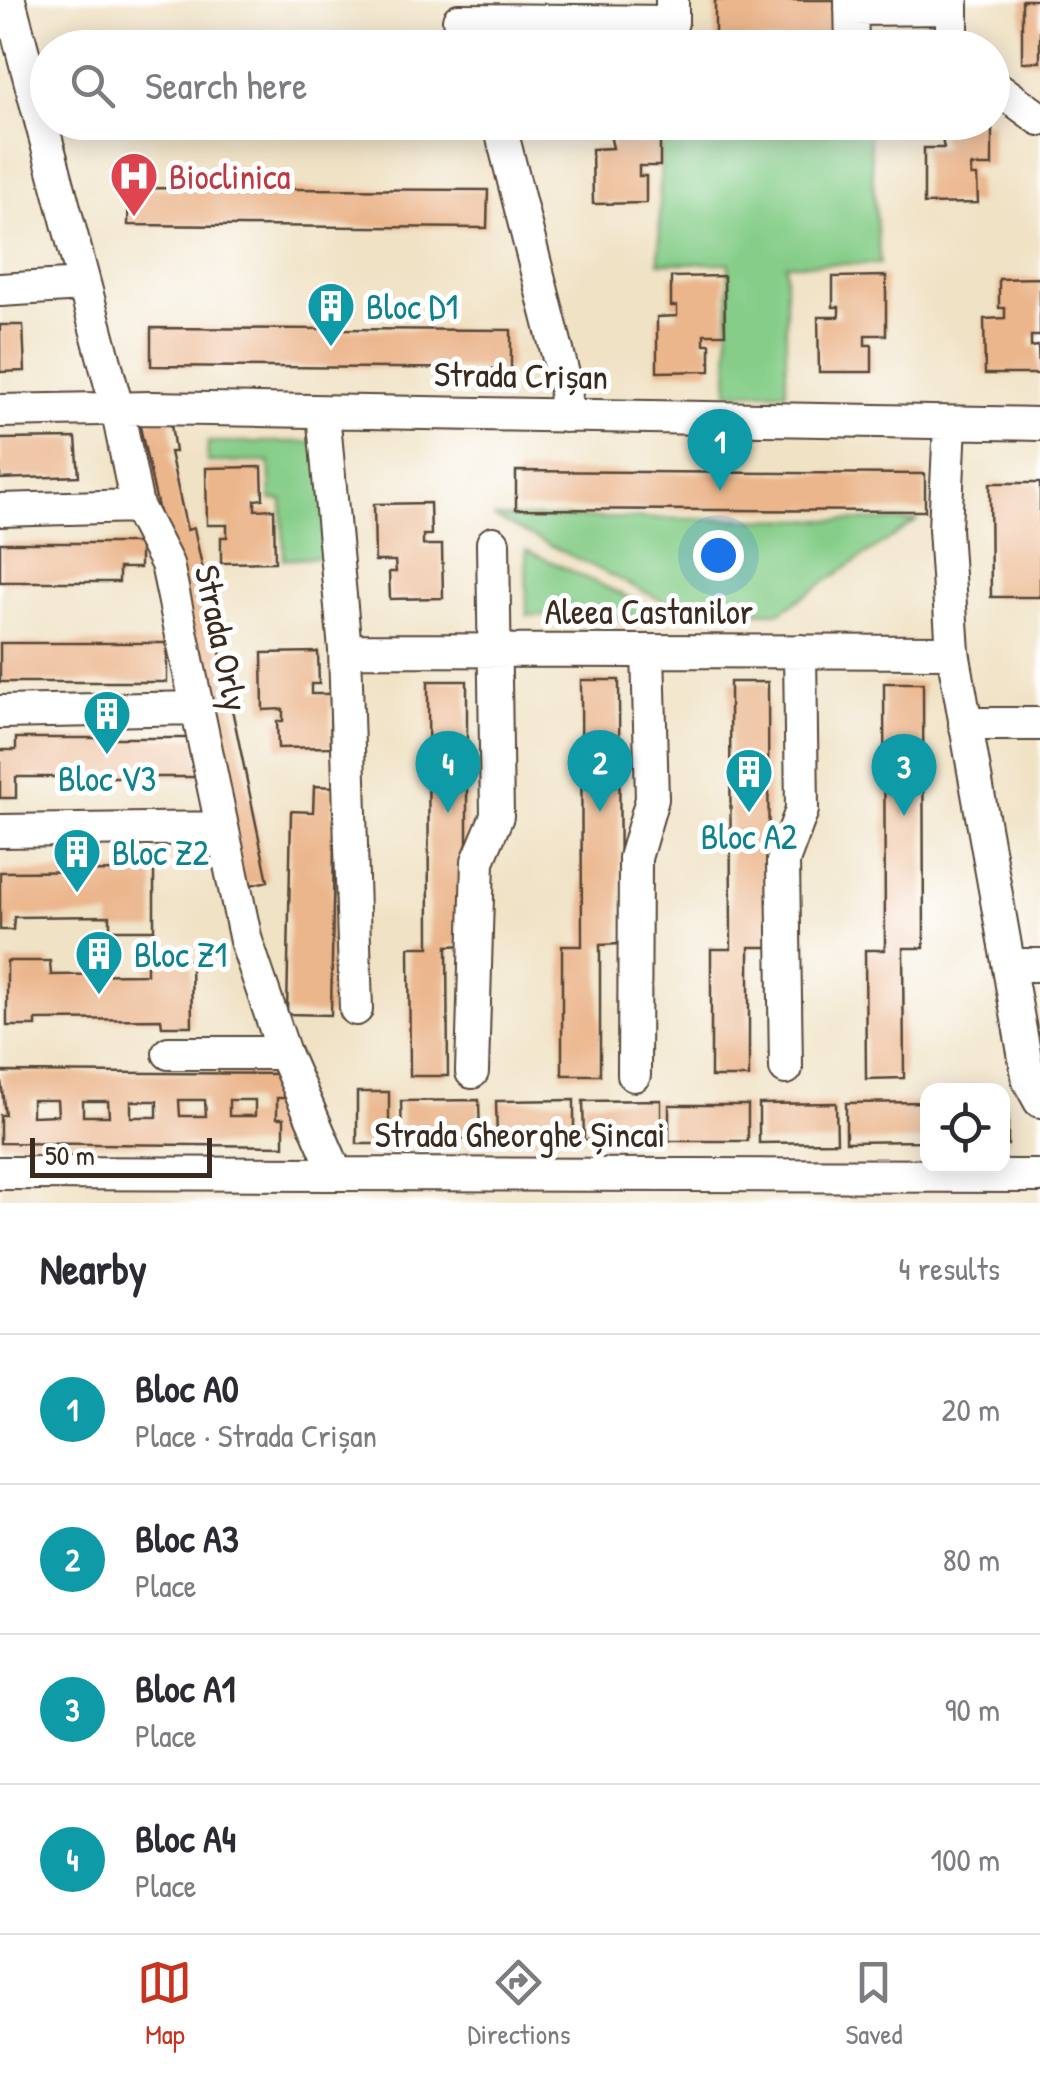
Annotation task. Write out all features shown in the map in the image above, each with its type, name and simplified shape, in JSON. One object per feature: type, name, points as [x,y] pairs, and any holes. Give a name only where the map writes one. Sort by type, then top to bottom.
[{"type":"street","name":"Strada Orly","points":[[9,0],[30,80]]},
{"type":"street","points":[[644,30],[672,22],[672,0]]},
{"type":"street","points":[[852,30],[851,4],[952,4],[952,30]]},
{"type":"street","points":[[461,23],[525,10],[606,30]]},
{"type":"street","points":[[1010,98],[1040,120]]},
{"type":"street","name":"Strada Orly","points":[[46,140],[117,408],[137,506],[167,564],[246,941],[284,1053],[336,1174]]},
{"type":"street","points":[[504,140],[566,386],[566,416]]},
{"type":"street","points":[[0,290],[84,286]]},
{"type":"street","name":"Strada Crișan","points":[[0,410],[117,408],[1040,424]]},
{"type":"street","points":[[323,412],[344,650],[356,1009]]},
{"type":"street","points":[[950,423],[945,529],[953,652],[965,724],[1024,965],[1029,1081],[1040,1101]]},
{"type":"street","points":[[0,510],[137,506]]},
{"type":"street","points":[[472,1072],[478,861],[497,816],[498,650],[493,543]]},
{"type":"street","name":"Aleea Castanilor","points":[[344,650],[953,652]]},
{"type":"street","points":[[634,1075],[635,858],[652,799],[648,651]]},
{"type":"street","points":[[786,1068],[783,861],[802,810],[800,652]]},
{"type":"street","points":[[0,712],[197,708]]},
{"type":"street","points":[[965,724],[1040,724]]},
{"type":"street","points":[[0,831],[222,828]]},
{"type":"street","points":[[169,1053],[284,1053]]},
{"type":"street","name":"Strada Gheorghe Șincai","points":[[0,1173],[38,1188],[191,1190],[336,1174],[460,1189],[925,1189],[1040,1176]]},
{"type":"green space","points":[[661,140],[869,140],[880,264],[786,264],[786,392],[728,392],[729,263],[659,263]]},
{"type":"green space","points":[[208,442],[321,442],[331,556],[284,560],[282,500],[271,500],[269,462],[207,462]]},
{"type":"green space","points":[[493,517],[916,521],[780,612],[683,611]]},
{"type":"green space","points":[[526,550],[670,617],[527,615]]},
{"type":"building","points":[[715,0],[843,0],[844,30],[715,30]]},
{"type":"building","points":[[1022,0],[1040,0],[1040,62],[1022,62]]},
{"type":"building","points":[[611,140],[660,140],[660,166],[639,166],[639,176],[646,176],[646,203],[593,204],[592,149],[613,148]]},
{"type":"building","points":[[942,140],[992,140],[992,166],[971,166],[971,176],[977,176],[978,203],[924,204],[924,148],[944,148]]},
{"type":"building","points":[[129,188],[488,190],[487,228],[128,225]]},
{"type":"building","points":[[724,276],[725,334],[704,334],[704,344],[710,344],[710,371],[657,372],[657,317],[677,316],[677,306],[671,306],[671,277]]},
{"type":"building","points":[[886,276],[886,335],[865,335],[865,345],[872,345],[872,372],[819,372],[818,317],[839,317],[839,307],[833,307],[833,277]]},
{"type":"building","points":[[1040,278],[1040,336],[1031,336],[1031,347],[1038,346],[1039,374],[985,374],[984,319],[1005,318],[1005,308],[999,308],[999,279]]},
{"type":"building","points":[[0,325],[23,325],[25,371],[0,372]]},
{"type":"building","name":"Bloc D1","points":[[151,328],[511,330],[511,369],[151,366]]},
{"type":"building","points":[[170,417],[175,452],[170,452],[187,530],[194,528],[268,881],[242,887],[139,422]]},
{"type":"building","points":[[76,438],[79,476],[0,479],[0,439]]},
{"type":"building","points":[[262,467],[263,499],[255,500],[255,510],[274,509],[275,562],[221,563],[221,537],[227,537],[227,525],[207,525],[206,468]]},
{"type":"building","points":[[516,471],[925,474],[925,511],[516,509]]},
{"type":"building","points":[[990,483],[1040,483],[1040,597],[991,597]]},
{"type":"building","points":[[430,503],[431,535],[423,535],[423,545],[442,545],[443,598],[390,599],[389,572],[396,572],[395,561],[375,561],[374,504]]},
{"type":"building","points":[[0,543],[140,543],[140,568],[119,568],[119,582],[0,582]]},
{"type":"building","points":[[0,643],[167,643],[167,682],[0,682]]},
{"type":"building","points":[[318,652],[319,684],[311,684],[311,694],[330,694],[331,747],[278,748],[277,721],[283,721],[283,709],[263,710],[262,653]]},
{"type":"building","points":[[581,680],[619,680],[620,944],[600,945],[600,1075],[562,1075],[562,946],[582,946]]},
{"type":"building","points":[[428,681],[467,681],[467,945],[447,946],[448,1076],[410,1076],[409,947],[429,947]]},
{"type":"building","name":"Bloc A2","points":[[730,682],[768,682],[769,947],[749,947],[749,1077],[711,1077],[711,949],[731,949]]},
{"type":"building","points":[[884,683],[923,683],[924,948],[903,948],[904,1078],[866,1079],[865,950],[885,950]]},
{"type":"building","name":"Bloc V3","points":[[16,738],[197,738],[198,777],[16,777],[16,798],[0,798],[0,750],[16,750]]},
{"type":"building","points":[[314,786],[335,787],[331,1015],[287,1014],[291,811],[313,812]]},
{"type":"building","name":"Bloc Z2","points":[[125,865],[154,865],[154,930],[110,930],[110,916],[14,917],[13,930],[0,930],[0,872],[125,871]]},
{"type":"building","name":"Bloc Z1","points":[[147,960],[191,960],[192,1026],[162,1026],[161,1019],[36,1020],[36,1026],[7,1026],[7,961],[50,961],[51,975],[147,974]]},
{"type":"building","points":[[0,1072],[285,1074],[285,1098],[277,1098],[277,1118],[284,1118],[284,1146],[0,1143],[0,1115],[5,1115]],"holes":[[[32,1100],[57,1100],[58,1115],[32,1116]],[[179,1100],[205,1100],[206,1116],[180,1116]],[[229,1100],[255,1100],[255,1116],[229,1116]],[[83,1101],[108,1101],[109,1116],[83,1116]],[[131,1101],[157,1101],[157,1117],[131,1117]]]},
{"type":"building","points":[[357,1092],[389,1092],[389,1144],[357,1144]]},
{"type":"building","points":[[479,1100],[480,1139],[402,1140],[401,1101]]},
{"type":"building","points":[[574,1100],[574,1139],[497,1140],[496,1101]]},
{"type":"building","points":[[661,1100],[661,1139],[584,1140],[583,1101]]},
{"type":"building","points":[[920,1102],[920,1141],[846,1142],[846,1103]]},
{"type":"building","points":[[836,1103],[837,1142],[759,1143],[759,1104]]},
{"type":"building","points":[[669,1105],[748,1105],[748,1141],[669,1141]]},
{"type":"place","name":"Bioclinica","points":[[134,218]]},
{"type":"place","name":"Bloc D1","points":[[331,348]]},
{"type":"place","name":"Bloc A0","points":[[720,491]]},
{"type":"place","name":"Bloc V3","points":[[107,756]]},
{"type":"place","name":"Bloc A3","points":[[600,812]]},
{"type":"place","name":"Bloc A4","points":[[448,813]]},
{"type":"place","name":"Bloc A2","points":[[749,814]]},
{"type":"place","name":"Bloc A1","points":[[904,816]]},
{"type":"place","name":"Bloc Z2","points":[[77,894]]},
{"type":"place","name":"Bloc Z1","points":[[99,996]]}]
